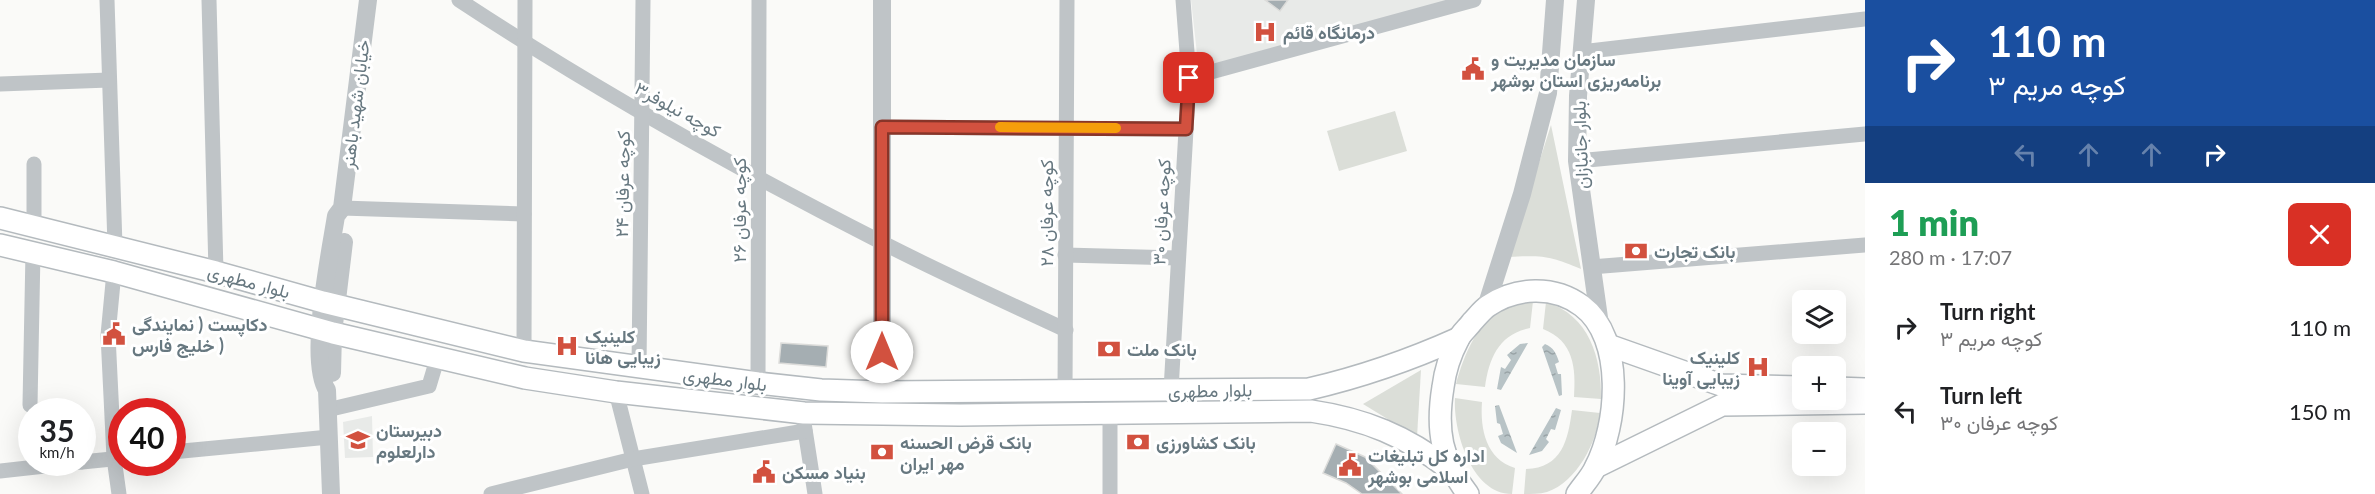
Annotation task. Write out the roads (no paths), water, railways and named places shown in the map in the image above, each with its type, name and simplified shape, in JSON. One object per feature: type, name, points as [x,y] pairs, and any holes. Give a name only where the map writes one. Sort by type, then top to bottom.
[{"type":"main road","name":"بلوار مطهری","points":[[0,218],[216,272],[330,304],[524,351],[639,368],[821,390],[882,392],[1309,389],[1424,354],[1459,338]]},
{"type":"main road","name":"بلوار مطهری","points":[[0,245],[114,272],[326,331],[525,378],[804,422],[960,415],[1311,411],[1338,415],[1371,425],[1423,449],[1449,469]]},
{"type":"main road","points":[[1467,494],[1449,469],[1440,434],[1440,402],[1446,367],[1459,338],[1486,307],[1510,295],[1533,289],[1560,295],[1582,306],[1600,325],[1612,363],[1613,400],[1607,436],[1596,467],[1578,494]]},
{"type":"main road","points":[[1608,345],[1722,395],[1865,403]]},
{"type":"main road","points":[[1338,382],[1345,393],[1344,405],[1338,415]]},
{"type":"main road","points":[[1596,467],[1722,395],[1792,388]]},
{"type":"main road","points":[[1846,388],[1865,389]]},
{"type":"street","points":[[107,0],[115,246]]},
{"type":"street","points":[[209,0],[216,272]]},
{"type":"street","name":"خیابان شهید باهنر","points":[[331,494],[327,390],[321,380],[330,304],[347,218],[342,208],[368,0]]},
{"type":"street","name":"کوچه نیلوفر۳","points":[[459,0],[525,43],[759,177],[882,243],[1066,330]]},
{"type":"street","points":[[524,351],[525,0]]},
{"type":"street","name":"کوچه عرفان ۲۴","points":[[639,368],[643,0]]},
{"type":"street","name":"کوچه عرفان ۲۶","points":[[758,383],[759,0]]},
{"type":"street","points":[[882,0],[882,392]]},
{"type":"street","name":"کوچه عرفان ۲۸","points":[[1065,391],[1067,0]]},
{"type":"street","name":"کوچه عرفان ۳۰","points":[[1171,390],[1189,78],[1183,0]]},
{"type":"street","points":[[1189,78],[1474,0]]},
{"type":"street","name":"بلوار جانبازان","points":[[1486,307],[1522,194],[1548,93],[1555,0]]},
{"type":"street","name":"بلوار جانبازان","points":[[1586,0],[1578,96],[1577,161],[1600,325]]},
{"type":"street","points":[[1581,52],[1865,19]]},
{"type":"street","points":[[0,84],[110,80]]},
{"type":"street","points":[[1548,93],[1556,99],[1567,101],[1578,96]]},
{"type":"street","points":[[882,127],[1186,129]]},
{"type":"street","points":[[1577,161],[1865,134]]},
{"type":"street","points":[[34,164],[34,226]]},
{"type":"street","points":[[342,208],[524,214]]},
{"type":"street","points":[[1591,267],[1860,246]]},
{"type":"street","points":[[30,398],[33,252]]},
{"type":"street","points":[[1065,255],[1178,258]]},
{"type":"street","points":[[113,398],[108,335],[114,272]]},
{"type":"street","points":[[327,410],[429,386],[438,356]]},
{"type":"street","points":[[616,392],[642,494]]},
{"type":"street","points":[[1110,413],[1110,494]]},
{"type":"street","points":[[491,494],[633,459],[804,422],[815,494]]},
{"type":"street","points":[[186,451],[329,437]]},
{"type":"street","points":[[0,471],[18,469]]},
{"type":"street","points":[[118,476],[119,494]]},
{"type":"water","points":[[1528,343],[1501,390],[1497,389],[1501,367],[1505,369],[1511,360],[1507,355],[1520,344]]},
{"type":"water","points":[[1545,344],[1551,347],[1559,362],[1555,364],[1558,374],[1561,374],[1562,395],[1559,396],[1542,347]]},
{"type":"water","points":[[1499,405],[1517,453],[1501,443],[1498,436],[1503,434],[1500,424],[1497,423],[1495,406]]},
{"type":"water","points":[[1556,408],[1561,410],[1555,430],[1551,429],[1546,439],[1549,442],[1542,451],[1529,455]]},
{"type":"place","name":"درمانگاه قائم","points":[[1265,32]]},
{"type":"place","name":"سازمان مدیریت و برنامه‌ریزی استان بوشهر","points":[[1473,69]]},
{"type":"place","name":"بانک تجارت","points":[[1636,251]]},
{"type":"place","name":"دکاپست ( نمایندگی خلیج فارس )","points":[[114,334]]},
{"type":"place","name":"کلینیک زیبایی هانا","points":[[567,346]]},
{"type":"place","name":"بانک ملت","points":[[1109,349]]},
{"type":"place","name":"کلینیک زیبایی آوینا","points":[[1758,367]]},
{"type":"place","name":"دبیرستان دارلعلوم","points":[[358,440]]},
{"type":"place","name":"بانک کشاورزی","points":[[1138,442]]},
{"type":"place","name":"بانک قرض الحسنه مهر ایران","points":[[882,452]]},
{"type":"place","name":"اداره کل تبلیغات اسلامی بوشهر","points":[[1350,465]]},
{"type":"place","name":"بنیاد مسکن","points":[[764,472]]}]
